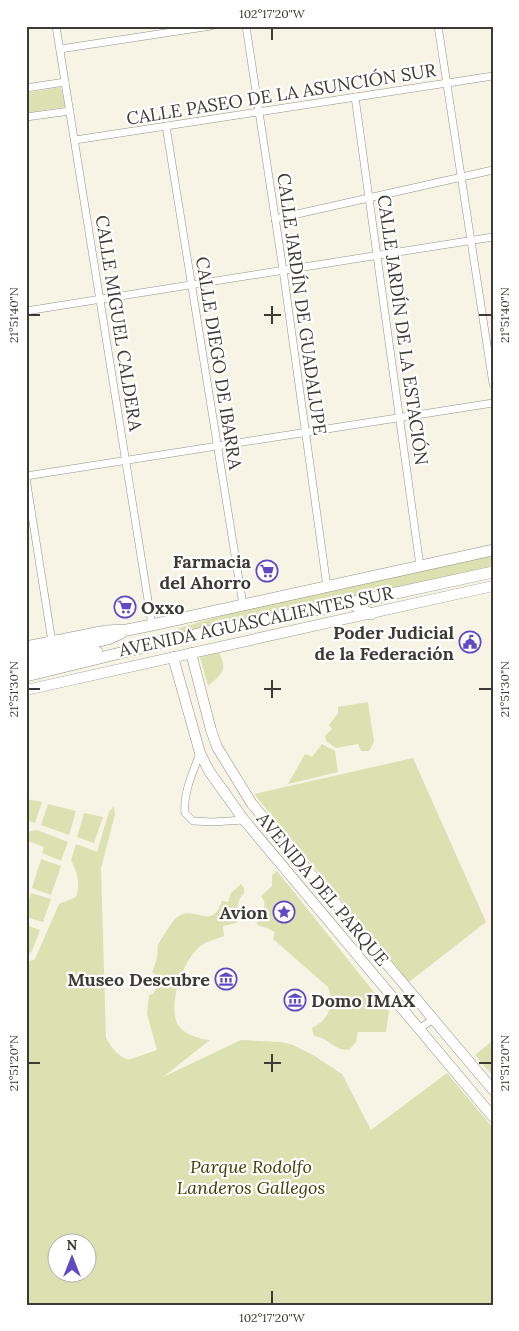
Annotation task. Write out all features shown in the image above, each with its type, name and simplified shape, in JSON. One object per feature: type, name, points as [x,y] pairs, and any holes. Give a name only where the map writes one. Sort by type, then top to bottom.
[{"type":"main road","name":"AVENIDA AGUASCALIENTES SUR","points":[[26,647],[106,630],[127,630],[152,625],[493,550]]},
{"type":"main road","name":"AVENIDA AGUASCALIENTES SUR","points":[[26,667],[124,646],[202,633],[350,603],[493,572]]},
{"type":"main road","points":[[350,603],[371,614]]},
{"type":"main road","name":"AVENIDA AGUASCALIENTES SUR","points":[[26,658],[108,639],[127,630]]},
{"type":"main road","name":"AVENIDA AGUASCALIENTES SUR","points":[[26,676],[202,633]]},
{"type":"main road","points":[[26,683],[44,672]]},
{"type":"street","name":"CALLE MIGUEL CALDERA","points":[[56,26],[152,625]]},
{"type":"street","points":[[150,26],[151,36]]},
{"type":"street","points":[[60,49],[211,26]]},
{"type":"street","name":"CALLE JARDÍN DE GUADALUPE","points":[[246,26],[283,270],[327,586]]},
{"type":"street","points":[[438,26],[493,384]]},
{"type":"street","name":"CALLE PASEO DE LA ASUNCIÓN SUR","points":[[74,140],[493,76]]},
{"type":"street","points":[[26,88],[65,82]]},
{"type":"street","name":"CALLE JARDÍN DE LA ESTACIÓN","points":[[355,98],[420,566]]},
{"type":"street","points":[[26,117],[70,111]]},
{"type":"street","name":"CALLE DIEGO DE IBARRA","points":[[166,126],[243,605]]},
{"type":"street","points":[[275,219],[493,170]]},
{"type":"street","points":[[26,311],[493,237]]},
{"type":"street","points":[[52,642],[26,477],[493,403]]},
{"type":"street","name":"AVENIDA AGUASCALIENTES SUR","points":[[26,690],[493,586]]},
{"type":"street","name":"AVENIDA DEL PARQUE","points":[[191,653],[217,747],[252,804],[493,1090]]},
{"type":"street","name":"AVENIDA DEL PARQUE","points":[[173,658],[200,753],[209,771],[244,820],[493,1117]]},
{"type":"street","points":[[200,753],[187,791],[184,804],[185,813],[193,821],[244,820]]},
{"type":"street","points":[[419,1029],[433,1019]]},
{"type":"green space","points":[[61,87],[65,107],[26,113],[26,93]]},
{"type":"green space","points":[[493,555],[493,566],[229,624],[149,637],[227,614]]},
{"type":"green space","points":[[219,652],[223,668],[220,675],[208,686],[200,657]]},
{"type":"green space","points":[[368,702],[374,742],[369,751],[361,751],[358,744],[336,748],[327,742],[325,736],[332,729],[329,725],[338,713],[338,707]]},
{"type":"green space","points":[[322,744],[335,751],[338,772],[288,784],[305,754],[312,757]]},
{"type":"green space","points":[[413,758],[486,922],[409,982],[254,794]]},
{"type":"green space","points":[[26,799],[42,802],[35,823],[26,820]]},
{"type":"green space","points":[[48,804],[76,811],[69,835],[41,825]]},
{"type":"green space","name":"Parque Rodolfo Landeros Gallegos","points":[[114,806],[115,814],[101,868],[106,1038],[121,1056],[128,1060],[157,1050],[147,1014],[149,995],[153,994],[157,986],[157,976],[152,972],[157,957],[158,945],[175,919],[182,914],[189,913],[213,915],[218,911],[222,901],[228,902],[231,893],[241,884],[244,888],[244,893],[238,903],[237,923],[223,926],[224,936],[202,945],[195,951],[184,969],[176,992],[175,1014],[179,1027],[191,1035],[210,1040],[163,1077],[241,1040],[281,1042],[293,1045],[313,1055],[342,1074],[371,1130],[447,1073],[493,1128],[493,1305],[26,1305],[26,963],[35,959],[59,904],[76,897],[78,878],[71,860],[76,844],[97,852],[109,812]]},
{"type":"green space","points":[[84,813],[103,817],[94,843],[77,837]]},
{"type":"green space","points":[[37,830],[68,842],[61,861],[42,853],[44,847],[26,840],[26,832]]},
{"type":"green space","points":[[41,859],[61,866],[51,895],[32,888]]},
{"type":"green space","points":[[277,871],[389,1011],[386,1032],[358,1032],[356,1042],[349,1050],[339,1048],[324,1039],[314,1036],[312,1028],[327,1016],[329,1011],[331,1000],[328,987],[273,939],[275,932],[257,925],[258,916],[264,907],[264,901],[261,896],[272,886],[272,875]]},
{"type":"green space","points":[[31,893],[51,899],[43,922],[26,917],[26,908]]},
{"type":"green space","points":[[26,925],[40,930],[32,951],[26,956]]},
{"type":"green space","points":[[493,1040],[493,1076],[475,1055]]},
{"type":"place","name":"Farmacia del Ahorro","points":[[267,571]]},
{"type":"place","name":"Oxxo","points":[[125,607]]},
{"type":"place","name":"Poder Judicial de la Federación","points":[[470,642]]},
{"type":"place","name":"Avion","points":[[284,912]]},
{"type":"place","name":"Museo Descubre","points":[[226,979]]},
{"type":"place","name":"Domo IMAX","points":[[295,1000]]}]
